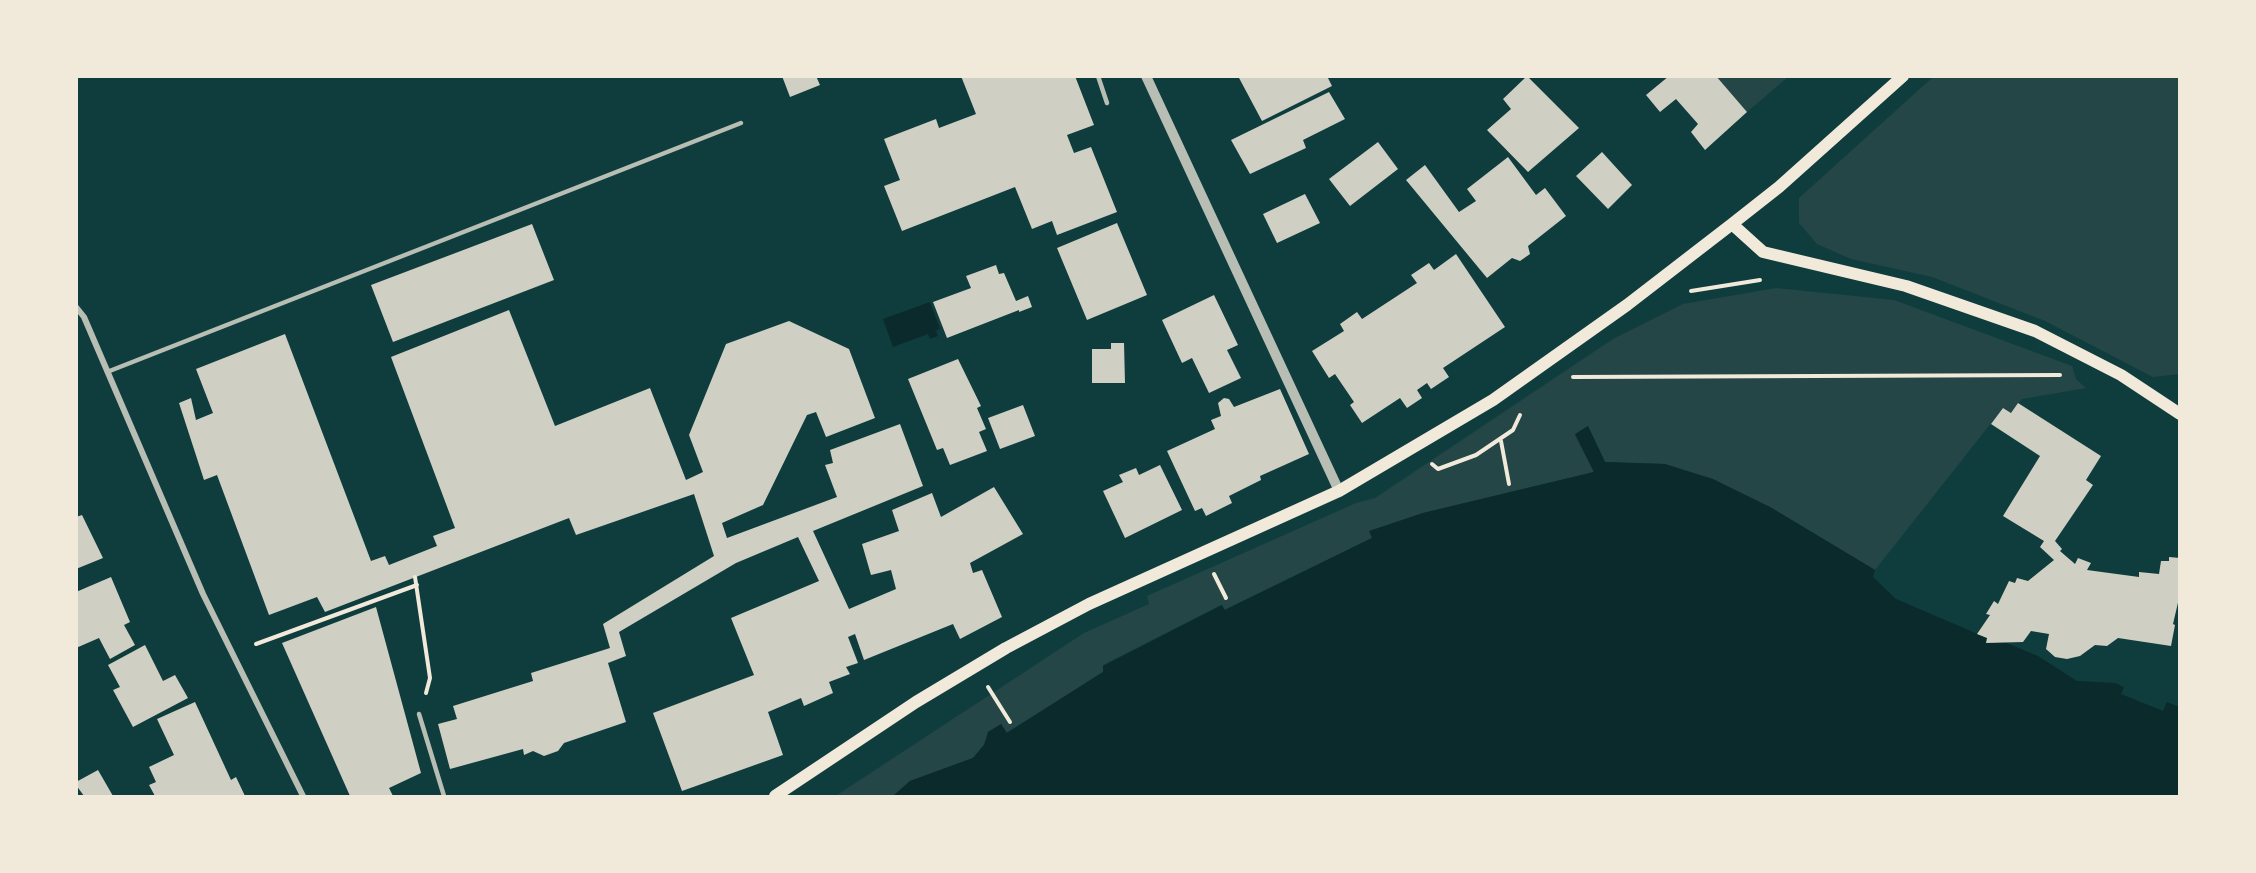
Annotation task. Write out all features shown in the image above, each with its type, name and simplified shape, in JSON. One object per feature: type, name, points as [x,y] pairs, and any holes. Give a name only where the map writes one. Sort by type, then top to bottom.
[{"type":"main road","points":[[775,796],[916,702],[975,666],[1089,604],[1339,491],[1493,400],[1627,305],[1779,187],[1903,76]]},
{"type":"main road","points":[[1732,224],[1763,252],[1906,286],[2035,332],[2121,375],[2180,414]]},
{"type":"street","points":[[1146,76],[1339,491]]},
{"type":"street","points":[[76,307],[84,317],[204,594],[303,796]]},
{"type":"lane","points":[[1098,76],[1107,103]]},
{"type":"lane","points":[[107,372],[741,123]]},
{"type":"lane","points":[[419,714],[444,796]]},
{"type":"path","points":[[1681,293],[1768,279]]},
{"type":"path","points":[[1564,377],[2062,375]]},
{"type":"path","points":[[1429,462],[1438,469],[1454,464],[1501,441],[1513,430],[1526,406]]},
{"type":"path","points":[[1501,441],[1509,484]]},
{"type":"path","points":[[415,578],[430,678],[419,714]]},
{"type":"path","points":[[256,644],[417,585]]},
{"type":"path","points":[[975,666],[1010,722]]},
{"type":"shaded area","points":[[1716,77],[1788,77],[1747,112]]},
{"type":"shaded area","points":[[1933,77],[2179,77],[2179,374],[2153,377],[2045,321],[1932,277],[1851,259],[1817,244],[1799,223],[1799,198]]},
{"type":"shaded area","points":[[1776,288],[1894,300],[2072,366],[2076,379],[2086,388],[2022,399],[2011,413],[2003,408],[1875,570],[1770,507],[1665,464],[1605,462],[1588,426],[1575,435],[1594,472],[1423,513],[1370,531],[1372,538],[1224,610],[1221,605],[1103,665],[1103,672],[1006,733],[1001,724],[973,758],[910,781],[893,796],[837,795],[1084,633],[1149,604],[1147,596],[1356,503],[1375,498],[1613,339],[1683,304]]},
{"type":"shaded area","points":[[930,302],[940,329],[936,330],[938,336],[930,339],[928,334],[893,347],[883,319]]},
{"type":"shaded area","points":[[1588,426],[1605,462],[1665,464],[1713,479],[1770,507],[1875,570],[1873,577],[1896,599],[1987,638],[1987,643],[2004,642],[2038,656],[2077,681],[2115,683],[2124,687],[2121,694],[2163,711],[2167,702],[2179,707],[2179,796],[893,796],[910,781],[973,758],[984,745],[988,732],[1001,724],[1007,733],[1103,672],[1103,666],[1222,605],[1225,610],[1372,538],[1369,531],[1423,513],[1594,472],[1575,434]]},
{"type":"building","points":[[782,76],[816,76],[820,85],[790,97]]},
{"type":"building","points":[[961,76],[1075,76],[1094,125],[1067,135],[1074,153],[1091,147],[1117,212],[1057,235],[1052,221],[1032,229],[1015,187],[902,231],[884,186],[900,180],[884,139],[936,119],[939,128],[976,114]]},
{"type":"building","points":[[1238,76],[1327,76],[1332,86],[1262,121]]},
{"type":"building","points":[[1527,76],[1579,128],[1528,172],[1487,130],[1511,109],[1503,99]]},
{"type":"building","points":[[1669,76],[1716,76],[1747,112],[1705,150],[1691,132],[1698,124],[1676,99],[1660,112],[1646,95]]},
{"type":"building","points":[[1329,92],[1345,119],[1303,140],[1306,148],[1250,174],[1231,140]]},
{"type":"building","points":[[1378,142],[1398,169],[1350,206],[1329,179]]},
{"type":"building","points":[[1602,152],[1632,185],[1608,209],[1576,176]]},
{"type":"building","points":[[1508,157],[1536,195],[1545,188],[1566,216],[1528,246],[1530,254],[1520,261],[1512,258],[1487,278],[1406,180],[1425,165],[1459,212],[1476,201],[1467,189]]},
{"type":"building","points":[[1305,194],[1320,223],[1277,243],[1263,214]]},
{"type":"building","points":[[1117,223],[1147,295],[1087,320],[1057,248]]},
{"type":"building","points":[[532,224],[554,280],[393,342],[371,285]]},
{"type":"building","points":[[1456,254],[1505,327],[1443,368],[1449,377],[1431,389],[1427,383],[1417,390],[1422,398],[1407,408],[1400,398],[1362,423],[1350,405],[1354,402],[1335,374],[1329,378],[1312,351],[1344,331],[1340,324],[1357,312],[1362,319],[1417,283],[1411,275],[1429,263],[1434,270]]},
{"type":"building","points":[[996,265],[999,274],[1004,273],[1016,301],[1028,296],[1032,307],[947,338],[933,302],[971,288],[966,276]]},
{"type":"building","points":[[1214,295],[1238,345],[1227,350],[1241,378],[1209,393],[1192,358],[1182,363],[1162,320]]},
{"type":"building","points":[[509,310],[555,426],[650,388],[686,480],[703,472],[689,435],[726,344],[789,321],[849,349],[875,418],[826,437],[816,412],[807,415],[763,505],[722,523],[727,538],[837,497],[825,465],[833,463],[830,450],[900,424],[923,486],[813,531],[849,609],[896,589],[891,570],[871,575],[862,544],[899,531],[892,510],[932,493],[941,517],[994,487],[1023,534],[970,563],[973,573],[982,570],[1002,617],[960,639],[953,624],[864,660],[855,634],[848,637],[858,663],[846,667],[850,674],[829,682],[833,693],[804,706],[801,698],[768,712],[783,755],[682,791],[653,713],[754,675],[731,618],[819,581],[798,537],[736,563],[619,632],[626,656],[608,663],[626,722],[564,743],[558,751],[544,756],[533,751],[524,755],[523,749],[450,769],[438,724],[457,719],[453,706],[533,681],[531,673],[610,648],[603,624],[714,556],[694,494],[576,535],[569,518],[325,612],[317,597],[269,615],[217,475],[204,480],[179,403],[191,398],[196,420],[213,413],[196,369],[285,334],[371,561],[385,556],[389,565],[437,546],[433,536],[455,528],[391,357]]},
{"type":"building","points":[[1111,343],[1124,343],[1125,383],[1092,383],[1092,349],[1111,349]]},
{"type":"building","points":[[958,359],[981,406],[977,408],[986,429],[979,432],[987,451],[950,465],[943,448],[937,450],[908,379]]},
{"type":"building","points":[[1280,389],[1309,454],[1260,476],[1261,480],[1229,496],[1232,503],[1206,516],[1202,508],[1195,511],[1167,451],[1215,429],[1211,420],[1221,416],[1218,403],[1224,398],[1229,399],[1234,407]]},
{"type":"building","points":[[2018,403],[2101,456],[2086,480],[2093,485],[2055,541],[2062,549],[2060,551],[2075,564],[2078,558],[2091,563],[2087,570],[2139,577],[2139,572],[2159,574],[2161,561],[2169,561],[2169,557],[2180,558],[2180,594],[2171,646],[2118,638],[2107,646],[2095,645],[2080,656],[2067,659],[2055,657],[2046,649],[2049,634],[2031,631],[2023,642],[1986,643],[1987,638],[1977,634],[1990,615],[1986,614],[1994,601],[1998,604],[2009,581],[2015,583],[2017,578],[2028,581],[2054,560],[2040,547],[2044,541],[2003,516],[2040,456],[1991,424],[2003,408],[2011,413]]},
{"type":"building","points":[[1023,405],[1035,436],[1000,449],[988,418]]},
{"type":"building","points":[[1160,465],[1182,510],[1125,538],[1103,491],[1123,482],[1119,475],[1136,468],[1139,475]]},
{"type":"building","points":[[82,515],[103,558],[76,569],[76,517]]},
{"type":"building","points":[[111,577],[130,622],[124,625],[135,645],[110,659],[99,638],[76,648],[76,592]]},
{"type":"building","points":[[376,607],[421,773],[389,788],[393,796],[350,796],[282,643]]},
{"type":"building","points":[[145,645],[163,681],[175,675],[188,698],[133,727],[113,690],[120,687],[108,665]]},
{"type":"building","points":[[195,702],[231,780],[236,777],[245,796],[155,796],[149,785],[156,782],[149,767],[174,755],[157,719]]},
{"type":"building","points":[[98,770],[113,796],[84,796],[76,785],[76,782]]}]
